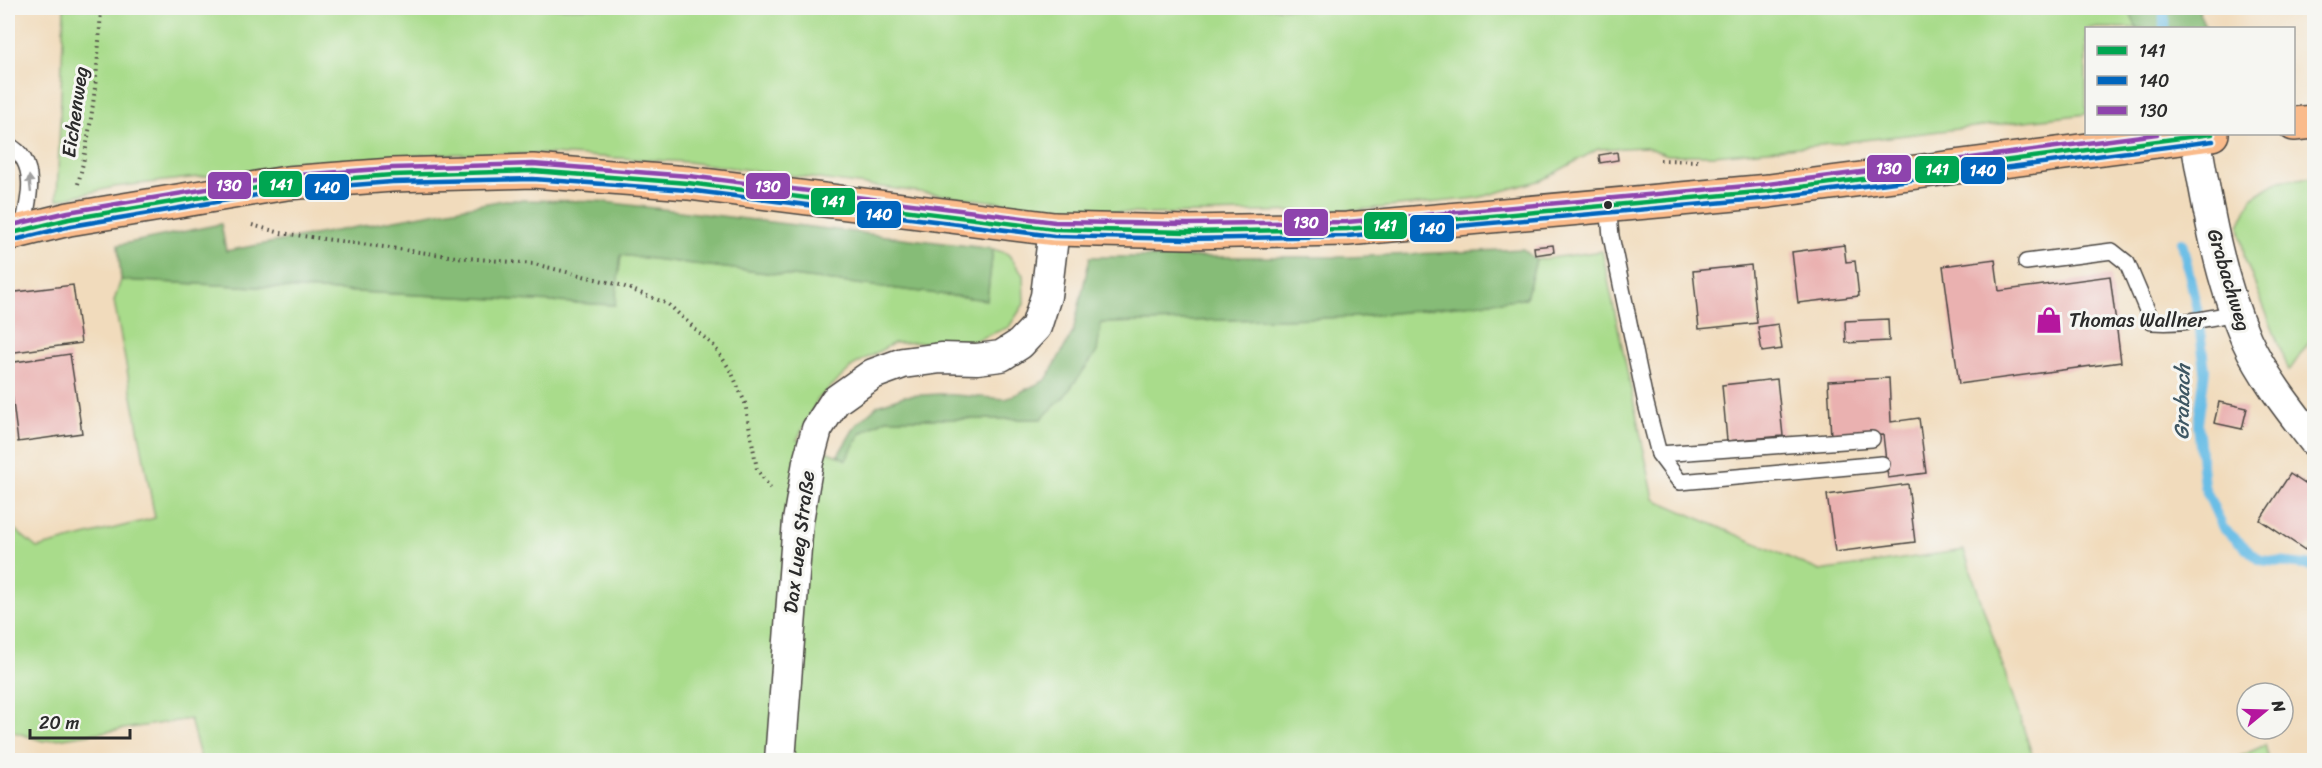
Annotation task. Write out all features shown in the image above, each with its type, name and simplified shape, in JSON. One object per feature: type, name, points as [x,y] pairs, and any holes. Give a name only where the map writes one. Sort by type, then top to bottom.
[{"type":"main road","points":[[2295,124],[2314,122]]},
{"type":"main road","points":[[15,232],[69,219],[287,183],[392,175],[533,171],[688,183],[1054,228],[1188,232],[1347,229],[1769,191],[2196,135]]},
{"type":"street","name":"Grabachweg","points":[[2204,135],[2225,315],[2247,340],[2285,404],[2314,441]]},
{"type":"street","name":"Dax Lueg Straße","points":[[780,760],[798,521],[808,462],[817,429],[835,401],[873,374],[903,363],[941,358],[977,359],[1001,356],[1020,344],[1036,327],[1046,296],[1054,228]]},
{"type":"lane","points":[[8,145],[17,150],[28,170],[31,195],[15,232]]},
{"type":"lane","points":[[1608,206],[1613,247],[1646,404],[1659,454],[1680,483],[1882,464]]},
{"type":"lane","points":[[2026,262],[2112,251],[2127,263],[2152,322],[2180,323],[2225,315]]},
{"type":"lane","points":[[1659,454],[1872,439]]},
{"type":"path","name":"Eichenweg","points":[[69,219],[86,151],[95,95],[101,8]]},
{"type":"path","points":[[250,224],[281,233],[456,257],[534,264],[620,285],[669,304],[714,346],[731,371],[745,403],[757,469],[769,488],[798,521]]},
{"type":"green space","points":[[64,8],[2130,8],[2137,27],[2085,27],[2085,114],[1714,155],[1668,155],[1646,147],[1598,149],[1542,180],[1477,198],[1359,210],[1151,214],[1044,208],[687,162],[551,154],[438,154],[297,165],[114,187],[57,200]]},
{"type":"green space","points":[[2130,8],[2200,8],[2199,13],[2206,27],[2137,27]]},
{"type":"green space","points":[[2314,177],[2314,335],[2289,371],[2245,259],[2239,226],[2252,198],[2278,181]]},
{"type":"green space","points":[[504,200],[596,201],[993,249],[987,300],[621,255],[615,305],[121,280],[118,245],[221,224],[226,251]]},
{"type":"green space","points":[[993,249],[1008,254],[1023,275],[1024,304],[1009,327],[974,341],[894,343],[854,365],[818,399],[797,440],[846,459],[861,433],[886,419],[1041,419],[1100,323],[1358,317],[1526,298],[1536,260],[1602,251],[1654,499],[1820,571],[1964,550],[2034,760],[201,760],[190,719],[43,741],[8,730],[8,524],[37,548],[155,518],[114,301],[121,280],[614,305],[621,255],[987,300]]},
{"type":"green space","points":[[1523,249],[1536,260],[1526,298],[1358,317],[1101,323],[1097,352],[1064,397],[1041,419],[886,419],[861,433],[846,460],[838,455],[856,425],[878,405],[904,396],[941,394],[1006,399],[1046,380],[1073,332],[1090,257],[1349,257]]},
{"type":"green space","points":[[2265,745],[2269,760],[2232,760]]},
{"type":"building","points":[[1617,152],[1618,160],[1600,163],[1599,155]]},
{"type":"building","points":[[1553,245],[1554,252],[1535,255],[1534,247]]},
{"type":"building","points":[[1844,245],[1846,262],[1855,261],[1859,296],[1798,303],[1792,252]]},
{"type":"building","points":[[1995,259],[1999,291],[2110,276],[2121,362],[1959,384],[1943,266]]},
{"type":"building","points":[[1751,265],[1757,323],[1699,329],[1693,271]]},
{"type":"building","points":[[73,285],[81,343],[8,353],[8,293]]},
{"type":"building","points":[[1888,319],[1889,341],[1846,343],[1845,321]]},
{"type":"building","points":[[1778,324],[1782,349],[1762,352],[1758,327]]},
{"type":"building","points":[[70,354],[82,433],[18,442],[8,363]]},
{"type":"building","points":[[1889,378],[1891,422],[1919,418],[1926,473],[1888,478],[1883,435],[1831,437],[1828,381]]},
{"type":"building","points":[[1777,379],[1783,436],[1727,441],[1722,385]]},
{"type":"building","points":[[2219,402],[2247,408],[2242,429],[2214,423]]},
{"type":"building","points":[[2290,474],[2314,490],[2314,549],[2309,544],[2305,550],[2260,520]]},
{"type":"building","points":[[1908,484],[1915,542],[1835,552],[1827,495]]},
{"type":"waterway","name":"Grabach","points":[[2164,8],[2164,27]]},
{"type":"waterway","name":"Grabach","points":[[2182,242],[2197,309],[2205,370],[2198,424],[2204,486],[2223,528],[2260,560],[2314,566]]},
{"type":"transit line","name":"130","points":[[8,226],[68,212],[286,176],[392,168],[533,164],[689,176],[1055,222],[1188,224],[1347,222],[1768,184],[2149,135]]},
{"type":"transit line","name":"141","points":[[8,234],[69,219],[287,183],[392,175],[533,171],[688,183],[1054,229],[1188,232],[1347,229],[1769,191],[2204,135]]},
{"type":"transit line","name":"140","points":[[10,241],[71,226],[288,190],[392,182],[533,179],[687,190],[1054,236],[1188,239],[1347,236],[1770,198],[2213,141]]},
{"type":"place","name":"Thomas Wallner","points":[[2049,320]]}]
